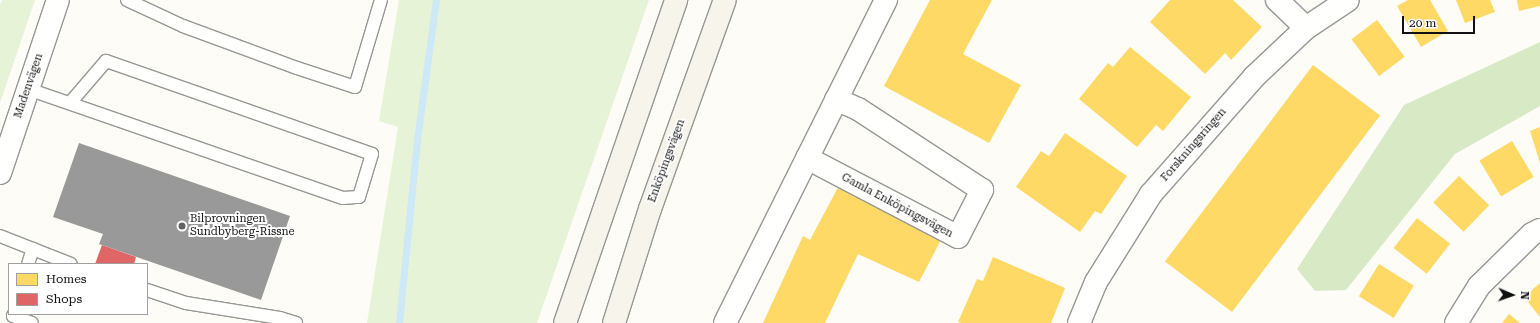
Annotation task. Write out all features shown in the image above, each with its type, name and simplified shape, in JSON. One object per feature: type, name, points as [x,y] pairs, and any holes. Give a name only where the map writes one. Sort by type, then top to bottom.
[{"type":"main road","points":[[565,323],[676,0]]},
{"type":"main road","name":"Enköpingsvägen","points":[[614,323],[650,209],[724,0]]},
{"type":"street","name":"Madenvägen","points":[[0,173],[58,0]]},
{"type":"street","points":[[725,323],[886,0]]},
{"type":"street","points":[[1277,0],[1306,28]]},
{"type":"street","name":"Forskningsringen","points":[[1079,323],[1096,282],[1152,194],[1254,77],[1306,28],[1348,0]]},
{"type":"street","name":"Gamla Enköpingsvägen","points":[[807,158],[958,237],[982,190],[858,109],[836,99]]},
{"type":"street","points":[[1456,323],[1479,286],[1532,234],[1540,230]]},
{"type":"lane","points":[[127,0],[183,26],[297,68],[355,87],[381,0]]},
{"type":"lane","points":[[28,89],[343,198],[359,197],[372,154],[106,61],[70,103]]},
{"type":"lane","points":[[0,236],[69,263]]},
{"type":"lane","points":[[28,263],[33,248]]},
{"type":"lane","points":[[148,290],[186,303],[280,318],[296,323]]},
{"type":"lane","points":[[13,315],[32,323]]},
{"type":"green space","points":[[2,0],[35,0],[0,103],[0,5]]},
{"type":"green space","points":[[399,0],[649,0],[537,323],[367,323],[398,127],[379,121]]},
{"type":"green space","points":[[1540,42],[1540,106],[1455,154],[1346,290],[1315,291],[1297,269],[1404,105]]},
{"type":"building: Homes","points":[[930,0],[992,0],[963,54],[1021,85],[989,143],[884,86]]},
{"type":"building: Homes","points":[[1170,0],[1233,0],[1262,27],[1231,60],[1225,53],[1205,74],[1150,22]]},
{"type":"building: Homes","points":[[1408,0],[1430,0],[1448,31],[1421,47],[1397,6]]},
{"type":"building: Homes","points":[[1456,0],[1490,0],[1495,12],[1465,23]]},
{"type":"building: Homes","points":[[1517,0],[1540,0],[1540,6],[1519,11]]},
{"type":"building: Homes","points":[[1377,20],[1405,57],[1379,76],[1351,39]]},
{"type":"building: Homes","points":[[1130,47],[1191,97],[1163,131],[1156,125],[1137,147],[1079,99],[1108,63],[1113,67]]},
{"type":"building: Homes","points":[[1313,65],[1380,116],[1232,312],[1165,261]]},
{"type":"building: Homes","points":[[1540,127],[1540,163],[1530,131]]},
{"type":"building: Homes","points":[[1065,133],[1127,176],[1101,214],[1095,211],[1080,232],[1016,187],[1041,151],[1049,156]]},
{"type":"building: Homes","points":[[1512,141],[1534,177],[1501,197],[1479,161]]},
{"type":"building: Homes","points":[[1459,176],[1489,205],[1464,232],[1433,203]]},
{"type":"building: Homes","points":[[842,180],[943,236],[919,282],[858,254],[825,323],[763,323],[803,236],[810,240]]},
{"type":"building: Homes","points":[[1417,218],[1450,244],[1427,274],[1394,248]]},
{"type":"building: Homes","points":[[993,257],[1065,288],[1051,323],[958,322],[977,279],[983,281]]},
{"type":"building: Homes","points":[[1379,264],[1414,286],[1394,318],[1359,296]]},
{"type":"building: Homes","points":[[1540,283],[1540,317],[1524,297]]},
{"type":"building: Homes","points":[[1509,314],[1520,323],[1502,323]]},
{"type":"building: Shops","points":[[102,245],[136,257],[134,263],[95,263]]},
{"type":"building: Industry","name":"Bilprovningen Sundbyberg-Rissne","points":[[79,143],[290,216],[261,300],[99,244],[103,234],[53,217]]},
{"type":"waterway","points":[[399,323],[417,140],[436,0]]},
{"type":"place","name":"Bilprovningen Sundbyberg-Rissne","points":[[182,226]]}]
